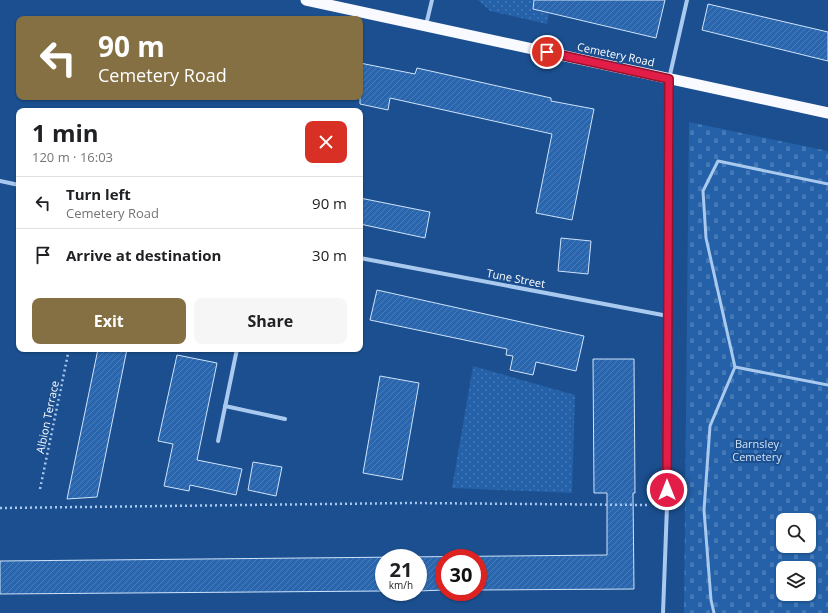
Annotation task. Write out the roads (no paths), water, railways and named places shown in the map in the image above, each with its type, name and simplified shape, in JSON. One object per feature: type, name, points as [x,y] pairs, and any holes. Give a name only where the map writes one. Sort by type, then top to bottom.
[{"type":"highway","name":"Cemetery Road","points":[[306,0],[828,113]]},
{"type":"street","points":[[426,26],[432,0]]},
{"type":"street","points":[[663,613],[667,506],[669,79],[687,0]]},
{"type":"street","points":[[0,181],[16,184]]},
{"type":"street","name":"Tune Street","points":[[363,259],[668,316]]},
{"type":"street","points":[[218,441],[236,352]]},
{"type":"street","points":[[225,406],[285,419]]},
{"type":"lane","points":[[714,613],[711,600],[704,510],[710,426],[735,367],[706,238],[703,191],[718,161],[828,184]]},
{"type":"lane","points":[[735,367],[828,385]]},
{"type":"park label","name":"Barnsley Cemetery","points":[[757,449]]}]
